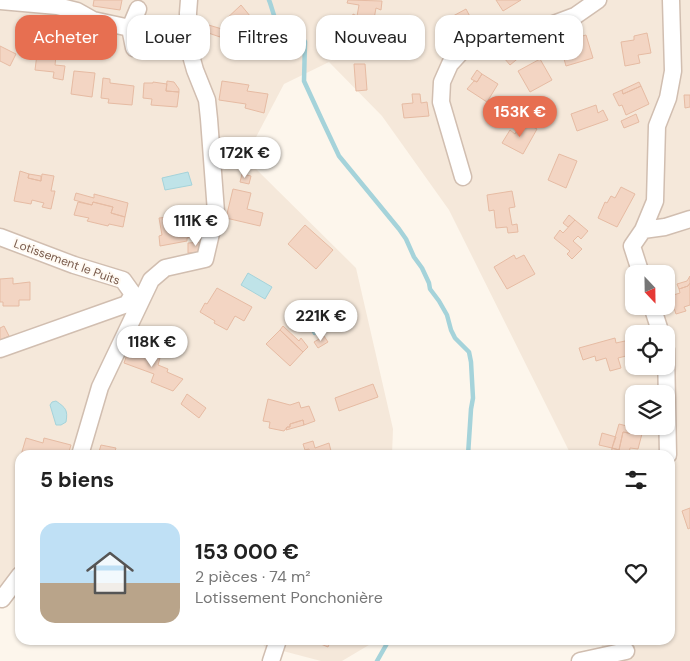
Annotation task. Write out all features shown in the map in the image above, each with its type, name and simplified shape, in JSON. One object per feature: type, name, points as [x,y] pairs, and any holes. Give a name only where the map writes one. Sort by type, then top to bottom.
[{"type":"street","points":[[81,450],[100,387],[151,280],[165,268],[205,259],[216,212],[207,100],[195,70],[188,44],[189,0]]},
{"type":"street","points":[[463,177],[441,102],[442,82],[450,64],[461,52],[481,41],[535,31],[574,16],[598,0]]},
{"type":"street","points":[[638,265],[632,246],[643,230],[655,200],[657,126],[668,98],[672,71],[671,0]]},
{"type":"street","points":[[0,1],[57,6],[77,11],[93,20],[127,27]]},
{"type":"street","points":[[135,15],[138,9]]},
{"type":"street","points":[[643,230],[665,227],[690,219]]},
{"type":"street","name":"Lotissement le Puits","points":[[0,237],[74,265],[123,280],[133,294],[127,304],[0,349]]},
{"type":"street","points":[[666,375],[668,450]]},
{"type":"street","points":[[2,598],[15,581]]},
{"type":"street","points":[[271,661],[276,645]]},
{"type":"street","points":[[580,661],[626,651]]},
{"type":"shaded area","points":[[0,0],[690,0],[690,661],[601,661],[602,645],[675,645],[675,450],[569,450],[449,210],[382,116],[329,62],[284,84],[255,139],[255,168],[356,268],[393,429],[392,450],[15,450],[15,589],[0,598]]},
{"type":"shaded area","points":[[369,645],[342,661],[321,661],[264,646]]},
{"type":"water","points":[[188,172],[192,185],[165,190],[162,178]]},
{"type":"water","points":[[248,273],[272,287],[265,299],[241,285]]},
{"type":"water","points":[[312,310],[324,328],[314,335],[302,316]]},
{"type":"water","points":[[56,401],[64,408],[67,415],[66,422],[61,425],[56,425],[50,405]]},
{"type":"building","points":[[94,0],[122,0],[120,10],[93,6]]},
{"type":"building","points":[[348,0],[382,1],[381,10],[376,8],[375,15],[357,15],[359,5],[347,3]]},
{"type":"building","points":[[496,0],[521,0],[503,11]]},
{"type":"building","points":[[241,5],[249,15],[230,15]]},
{"type":"building","points":[[466,9],[469,15],[455,15]]},
{"type":"building","points":[[210,25],[220,28],[220,37],[210,34]]},
{"type":"building","points":[[647,33],[651,53],[638,55],[640,63],[625,66],[621,42],[634,40],[634,36]]},
{"type":"building","points":[[586,35],[593,58],[566,66],[564,60],[583,60],[583,36]]},
{"type":"building","points":[[0,46],[15,54],[10,66],[0,61]]},
{"type":"building","points":[[36,60],[56,60],[55,65],[65,66],[63,80],[53,78],[54,72],[35,70]]},
{"type":"building","points":[[506,60],[516,60],[510,65]]},
{"type":"building","points":[[541,60],[552,80],[530,92],[518,71]]},
{"type":"building","points":[[354,64],[365,64],[367,90],[356,91]]},
{"type":"building","points":[[477,70],[482,74],[477,82],[471,79]]},
{"type":"building","points":[[74,71],[95,73],[92,97],[71,94]]},
{"type":"building","points":[[482,74],[498,84],[487,102],[467,89],[474,81],[477,82]]},
{"type":"building","points":[[103,78],[110,79],[110,83],[134,86],[132,105],[108,103],[109,99],[101,98]]},
{"type":"building","points":[[167,81],[174,82],[179,92],[166,91]]},
{"type":"building","points":[[222,81],[249,85],[247,91],[268,94],[264,113],[245,108],[246,104],[219,100]]},
{"type":"building","points":[[639,82],[641,86],[623,94],[622,90]]},
{"type":"building","points":[[144,83],[167,84],[166,91],[179,92],[177,107],[151,105],[152,99],[143,98]]},
{"type":"building","points":[[641,86],[649,104],[626,115],[622,105],[619,106],[613,94],[622,90],[623,94]]},
{"type":"building","points":[[412,94],[420,94],[421,103],[427,102],[429,116],[404,118],[402,104],[413,103]]},
{"type":"building","points":[[684,95],[690,95],[690,107],[685,108]]},
{"type":"building","points":[[596,105],[598,113],[603,110],[608,120],[577,131],[571,114]]},
{"type":"building","points":[[636,114],[639,122],[624,128],[621,121]]},
{"type":"building","points":[[522,121],[537,129],[523,154],[502,143],[510,130],[515,134]]},
{"type":"building","points":[[559,154],[577,161],[566,188],[548,180]]},
{"type":"building","points":[[20,171],[29,174],[28,178],[41,181],[42,174],[54,176],[51,191],[55,191],[51,209],[42,207],[44,203],[32,200],[31,204],[14,201]]},
{"type":"building","points":[[29,174],[41,176],[41,181],[28,178]]},
{"type":"building","points":[[242,174],[251,176],[249,184],[240,182]]},
{"type":"building","points":[[621,187],[635,194],[617,227],[598,218],[605,202],[607,203],[611,196],[615,198]]},
{"type":"building","points":[[233,189],[251,193],[247,209],[263,213],[260,226],[226,218]]},
{"type":"building","points":[[512,191],[515,207],[509,208],[512,225],[517,224],[518,232],[508,233],[507,227],[496,228],[494,210],[489,211],[487,195]]},
{"type":"building","points":[[76,193],[94,198],[94,194],[128,203],[125,217],[111,213],[113,207],[93,202],[92,205],[74,200]]},
{"type":"building","points":[[78,202],[92,205],[93,202],[113,207],[111,213],[125,217],[123,227],[87,221],[89,218],[74,215]]},
{"type":"building","points":[[569,215],[575,220],[568,227],[563,223]]},
{"type":"building","points":[[197,216],[200,236],[187,238],[187,241],[160,246],[159,236],[162,235],[159,218],[169,217],[170,224],[186,222],[186,219]]},
{"type":"building","points":[[186,217],[186,222],[170,224],[169,219]]},
{"type":"building","points":[[575,220],[588,231],[581,239],[578,236],[573,241],[582,249],[572,259],[567,254],[570,251],[554,238],[560,230],[563,233]]},
{"type":"building","points":[[305,225],[333,250],[316,269],[288,244]]},
{"type":"building","points":[[204,242],[203,252],[188,253],[188,243]]},
{"type":"building","points":[[514,255],[516,259],[524,255],[535,274],[507,289],[494,267]]},
{"type":"building","points":[[690,276],[688,286],[679,289],[677,284],[687,281]]},
{"type":"building","points":[[13,278],[13,284],[30,282],[30,300],[19,300],[19,306],[3,306],[3,302],[0,302],[0,279]]},
{"type":"building","points":[[690,283],[690,305],[684,307],[686,311],[676,314],[675,294],[680,293],[679,289],[688,286]]},
{"type":"building","points":[[217,288],[252,307],[244,321],[235,316],[227,330],[200,312]]},
{"type":"building","points":[[4,326],[9,336],[0,340],[0,328]]},
{"type":"building","points":[[283,326],[299,341],[301,338],[308,347],[303,352],[280,330]]},
{"type":"building","points":[[280,330],[303,352],[290,366],[266,344]]},
{"type":"building","points":[[324,336],[328,342],[318,348],[314,342]]},
{"type":"building","points":[[615,338],[616,343],[625,341],[625,356],[618,358],[621,368],[610,371],[606,358],[596,361],[595,356],[583,360],[579,348]]},
{"type":"building","points":[[130,346],[160,358],[158,365],[168,369],[167,372],[183,379],[173,391],[151,382],[154,374],[124,363]]},
{"type":"building","points":[[373,384],[378,397],[339,411],[335,398]]},
{"type":"building","points":[[187,394],[206,408],[199,418],[181,404]]},
{"type":"building","points":[[268,399],[290,405],[299,402],[301,408],[309,406],[315,421],[304,425],[303,420],[290,424],[290,427],[287,427],[284,431],[269,428],[270,422],[263,421]]},
{"type":"building","points":[[303,420],[304,425],[286,430],[287,427],[290,427],[290,424]]},
{"type":"building","points":[[619,424],[625,426],[625,432],[623,432],[619,450],[612,448]]},
{"type":"building","points":[[623,432],[625,435],[642,435],[638,449],[619,450]]},
{"type":"building","points":[[602,433],[616,437],[612,448],[599,445]]},
{"type":"building","points":[[26,438],[43,443],[44,438],[71,445],[70,450],[22,450]]},
{"type":"building","points":[[313,441],[315,448],[329,443],[331,450],[305,450],[303,444]]},
{"type":"building","points":[[101,445],[116,448],[115,450],[100,450]]},
{"type":"building","points":[[690,508],[690,528],[688,529],[682,511]]},
{"type":"waterway","points":[[269,0],[278,24],[284,29],[296,33],[305,42],[304,81],[339,156],[406,239],[414,257],[422,268],[430,289],[447,315],[455,338],[469,352],[473,398],[468,450]]},
{"type":"waterway","points":[[377,661],[386,645]]}]
